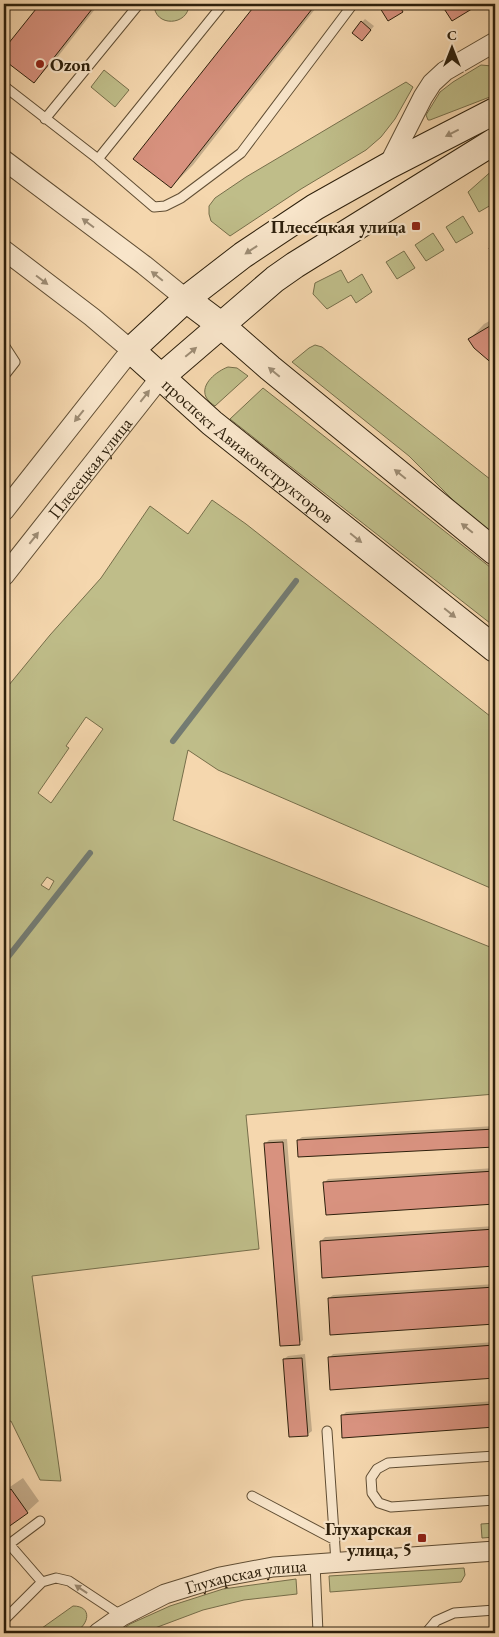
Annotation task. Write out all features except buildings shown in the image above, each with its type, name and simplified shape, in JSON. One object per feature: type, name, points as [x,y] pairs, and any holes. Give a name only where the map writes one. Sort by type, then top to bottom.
[{"type":"street","points":[[388,166],[432,83],[445,72],[495,42]]},
{"type":"street","points":[[4,511],[131,350],[186,299],[243,255],[315,207],[388,166],[495,111]]},
{"type":"street","name":"Плесецкая улица","points":[[6,573],[160,378],[275,279],[495,141]]},
{"type":"street","points":[[4,160],[222,326],[270,368],[495,552]]},
{"type":"street","name":"проспект Авиаконструкторов","points":[[4,250],[92,317],[212,422],[495,649]]},
{"type":"street","points":[[4,593],[6,573]]},
{"type":"street","name":"Глухарская улица","points":[[98,1633],[122,1616],[165,1594],[220,1577],[273,1567],[314,1563],[495,1552]]},
{"type":"lane","points":[[45,118],[138,4]]},
{"type":"lane","points":[[98,159],[223,4]]},
{"type":"lane","points":[[4,86],[98,159],[154,206],[165,206],[180,198],[241,153],[353,4]]},
{"type":"lane","points":[[4,345],[15,362],[4,376]]},
{"type":"lane","points":[[327,1431],[336,1562]]},
{"type":"lane","points":[[495,1456],[388,1463],[377,1469],[371,1478],[372,1493],[379,1503],[391,1507],[495,1500]]},
{"type":"lane","points":[[252,1496],[334,1540]]},
{"type":"lane","points":[[40,1521],[7,1546],[42,1582]]},
{"type":"lane","points":[[314,1563],[318,1633]]},
{"type":"lane","points":[[4,1620],[42,1582],[56,1578],[69,1581],[122,1616]]},
{"type":"lane","points":[[426,1633],[436,1621],[454,1613],[495,1610]]},
{"type":"shaded area","points":[[154,4],[189,4],[184,17],[172,21],[159,17]]},
{"type":"shaded area","points":[[481,65],[495,68],[495,95],[428,120],[426,115],[440,92]]},
{"type":"shaded area","points":[[104,70],[129,90],[115,107],[91,87]]},
{"type":"shaded area","points":[[406,82],[413,87],[395,119],[381,137],[366,150],[301,189],[230,236],[211,221],[209,206],[215,198],[246,177]]},
{"type":"shaded area","points":[[495,168],[495,213],[491,205],[479,212],[468,192]]},
{"type":"shaded area","points":[[463,216],[473,233],[456,243],[446,227]]},
{"type":"shaded area","points":[[433,233],[444,250],[426,261],[415,245]]},
{"type":"shaded area","points":[[404,251],[415,268],[397,279],[386,262]]},
{"type":"shaded area","points":[[341,270],[348,283],[362,274],[372,292],[356,303],[351,295],[327,309],[313,294],[315,283]]},
{"type":"shaded area","points":[[315,345],[322,347],[495,483],[495,537],[474,521],[409,456],[292,362]]},
{"type":"shaded area","points":[[228,367],[237,368],[248,376],[215,406],[206,397],[205,387],[215,375]]},
{"type":"shaded area","points":[[263,388],[495,571],[495,627],[230,419]]},
{"type":"shaded area","points":[[212,500],[246,524],[495,720],[495,890],[218,770],[188,750],[173,820],[495,949],[495,1094],[246,1115],[259,1249],[32,1276],[61,1481],[40,1480],[11,1421],[4,1423],[4,819],[8,819],[8,813],[4,814],[4,691],[50,635],[101,578],[150,506],[188,534]],"holes":[[[86,717],[103,729],[51,803],[38,793],[69,748],[66,746]],[[47,877],[54,881],[49,890],[41,885]]]},
{"type":"shaded area","points":[[495,1523],[495,1537],[482,1538],[481,1524]]},
{"type":"shaded area","points":[[464,1568],[465,1575],[461,1582],[330,1592],[329,1576]]},
{"type":"shaded area","points":[[296,1579],[297,1594],[244,1600],[203,1610],[145,1633],[117,1633],[130,1624],[170,1606],[223,1589]]},
{"type":"shaded area","points":[[73,1606],[84,1609],[86,1612],[86,1621],[80,1629],[67,1634],[35,1633]]},
{"type":"waterway","points":[[173,741],[296,581]]},
{"type":"waterway","points":[[4,962],[90,853]]},
{"type":"place","name":"Ozon","points":[[40,64]]},
{"type":"place","name":"Плесецкая улица","points":[[416,226]]},
{"type":"place","name":"Глухарская улица, 5","points":[[422,1538]]}]
